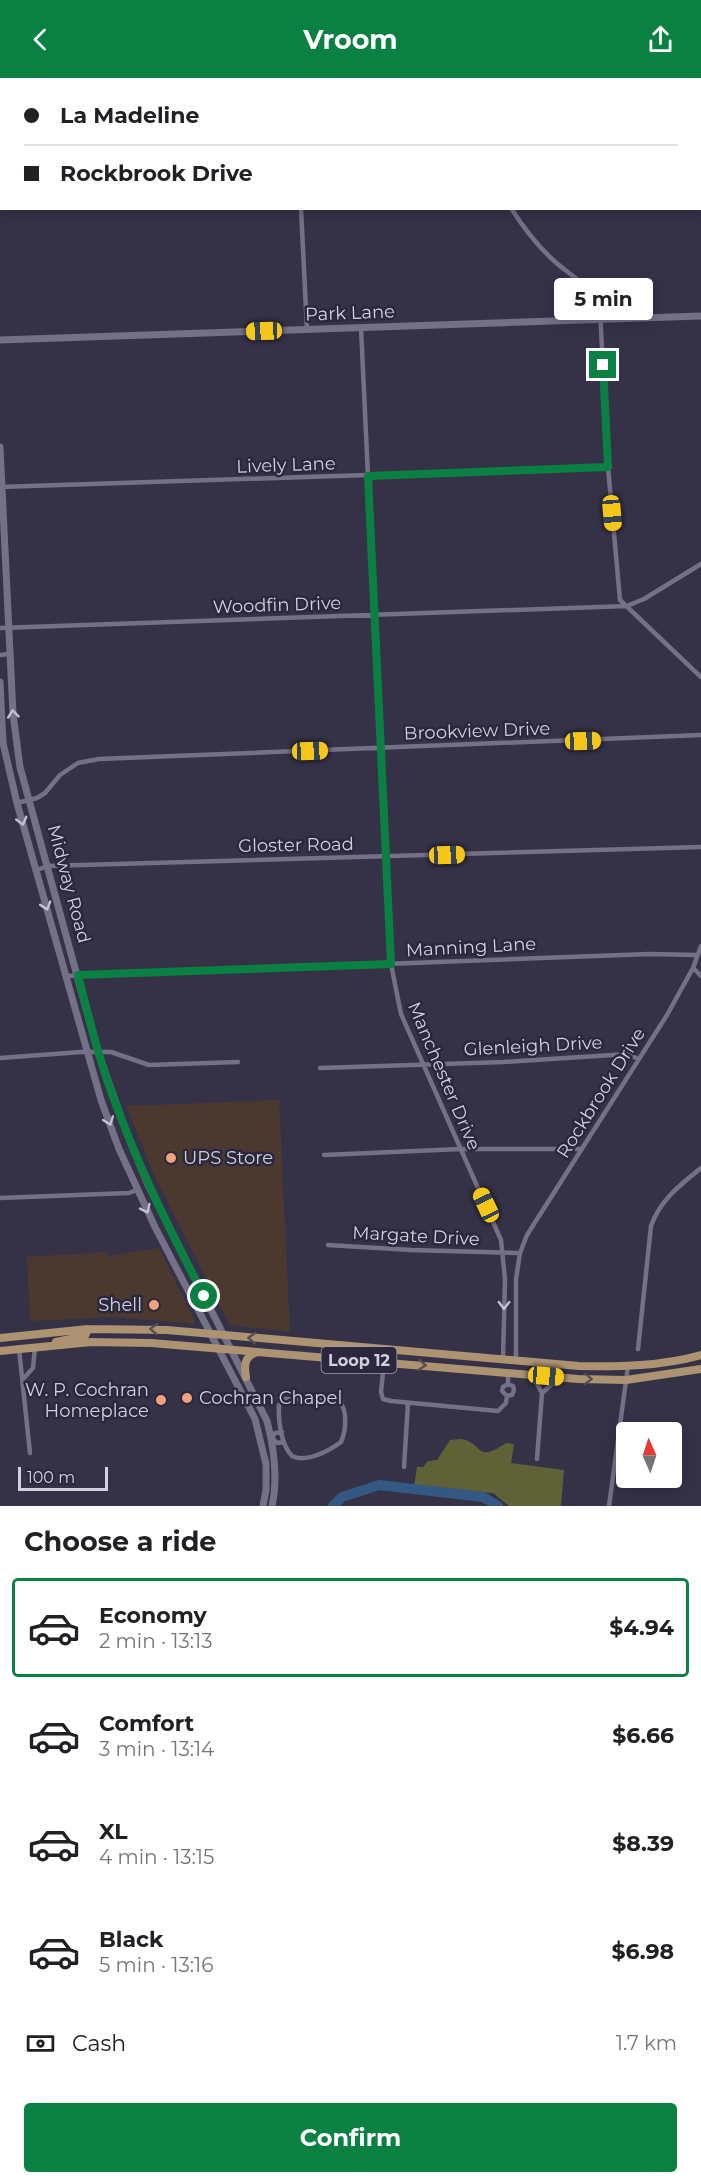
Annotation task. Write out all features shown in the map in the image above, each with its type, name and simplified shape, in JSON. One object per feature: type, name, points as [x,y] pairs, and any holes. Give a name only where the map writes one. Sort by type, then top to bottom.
[{"type":"main road","name":"Park Lane","points":[[0,340],[701,316]]},
{"type":"main road","name":"Midway Road","points":[[0,447],[4,627],[9,654],[20,767],[98,1052],[123,1123],[148,1185],[267,1421],[272,1438],[275,1485],[272,1506]]},
{"type":"main road","name":"Midway Road","points":[[0,682],[2,744],[86,1052],[110,1124],[137,1190],[255,1419],[267,1464],[263,1506]]},
{"type":"main road","points":[[137,1190],[148,1185]]},
{"type":"main road","points":[[168,1252],[179,1246]]},
{"type":"main road","points":[[50,1346],[85,1335],[88,1329]]},
{"type":"main road","name":"Loop 12","points":[[0,1338],[88,1329],[134,1329],[579,1366],[664,1363],[701,1355]]},
{"type":"main road","points":[[18,1336],[19,1349]]},
{"type":"main road","name":"Loop 12","points":[[0,1351],[120,1341],[560,1378],[626,1380],[701,1369]]},
{"type":"main road","points":[[246,1377],[246,1360],[249,1355],[259,1351]]},
{"type":"main road","points":[[503,1359],[508,1373]]},
{"type":"main road","points":[[508,1373],[516,1359]]},
{"type":"main road","points":[[262,1440],[272,1438]]},
{"type":"street","points":[[301,210],[307,330]]},
{"type":"street","points":[[512,210],[531,237],[554,261],[588,287],[597,301],[601,320],[608,467],[618,596],[701,677]]},
{"type":"street","name":"Manchester Drive","points":[[361,328],[391,964],[400,1014],[495,1224],[504,1252]]},
{"type":"street","name":"Lively Lane","points":[[1,487],[608,467]]},
{"type":"street","points":[[627,606],[644,599],[701,564]]},
{"type":"street","name":"Woodfin Drive","points":[[4,627],[627,606]]},
{"type":"street","points":[[0,655],[9,654]]},
{"type":"street","name":"Brookview Drive","points":[[17,803],[37,798],[45,793],[67,770],[88,760],[701,735]]},
{"type":"street","points":[[2,744],[16,739]]},
{"type":"street","name":"Gloster Road","points":[[35,871],[47,867],[701,847]]},
{"type":"street","name":"Rockbrook Drive","points":[[516,1359],[516,1279],[520,1253],[527,1235],[667,1015],[693,968],[701,946]]},
{"type":"street","name":"Manning Lane","points":[[67,976],[649,954],[697,955]]},
{"type":"street","points":[[693,968],[701,976]]},
{"type":"street","points":[[0,1058],[98,1052],[117,1053],[149,1065],[238,1062]]},
{"type":"street","name":"Glenleigh Drive","points":[[320,1068],[628,1054],[638,1059]]},
{"type":"street","points":[[324,1155],[461,1149],[581,1149]]},
{"type":"street","points":[[638,1348],[651,1226],[657,1210],[664,1201],[701,1168]]},
{"type":"street","points":[[0,1198],[129,1193],[137,1190]]},
{"type":"street","name":"Margate Drive","points":[[328,1245],[504,1252]]},
{"type":"street","points":[[503,1359],[504,1252],[520,1253]]},
{"type":"street","points":[[23,1379],[33,1368],[35,1347]]},
{"type":"street","points":[[19,1349],[30,1453]]},
{"type":"street","points":[[384,1362],[381,1392],[383,1399],[498,1411],[506,1403],[507,1396]]},
{"type":"street","points":[[609,1506],[628,1366]]},
{"type":"street","points":[[508,1373],[508,1384]]},
{"type":"street","points":[[532,1375],[542,1392],[537,1460]]},
{"type":"street","points":[[542,1392],[560,1378]]},
{"type":"street","points":[[507,1396],[502,1393],[502,1389],[508,1384]]},
{"type":"street","points":[[507,1396],[512,1395],[514,1390],[512,1385],[508,1384]]},
{"type":"street","points":[[285,1400],[332,1400],[339,1401],[344,1407],[343,1437],[336,1446],[304,1458],[296,1458],[288,1453],[282,1432],[279,1406],[285,1400]]},
{"type":"street","points":[[404,1467],[408,1403]]},
{"type":"street","points":[[282,1432],[275,1433],[272,1438],[277,1443],[284,1442]]},
{"type":"shaded area","points":[[279,1100],[290,1332],[230,1325],[154,1175],[127,1106]]},
{"type":"shaded area","points":[[159,1248],[196,1324],[114,1317],[30,1321],[27,1257],[106,1252],[109,1256]]},
{"type":"green space","points":[[461,1439],[484,1452],[489,1452],[506,1443],[514,1444],[511,1463],[564,1470],[561,1506],[509,1506],[493,1493],[414,1486],[417,1467],[423,1467],[428,1461],[437,1460],[450,1440]]},
{"type":"waterway","points":[[333,1506],[342,1497],[379,1485],[483,1497],[498,1506]]},
{"type":"place","name":"UPS Store","points":[[171,1158]]},
{"type":"place","name":"Shell","points":[[154,1305]]},
{"type":"place","name":"Cochran Chapel","points":[[187,1398]]},
{"type":"place","name":"W. P. Cochran Homeplace","points":[[161,1400]]},
{"type":"route","points":[[204,1296],[148,1185],[123,1123],[98,1052],[78,975],[391,964],[368,476],[608,467],[603,365]]}]
